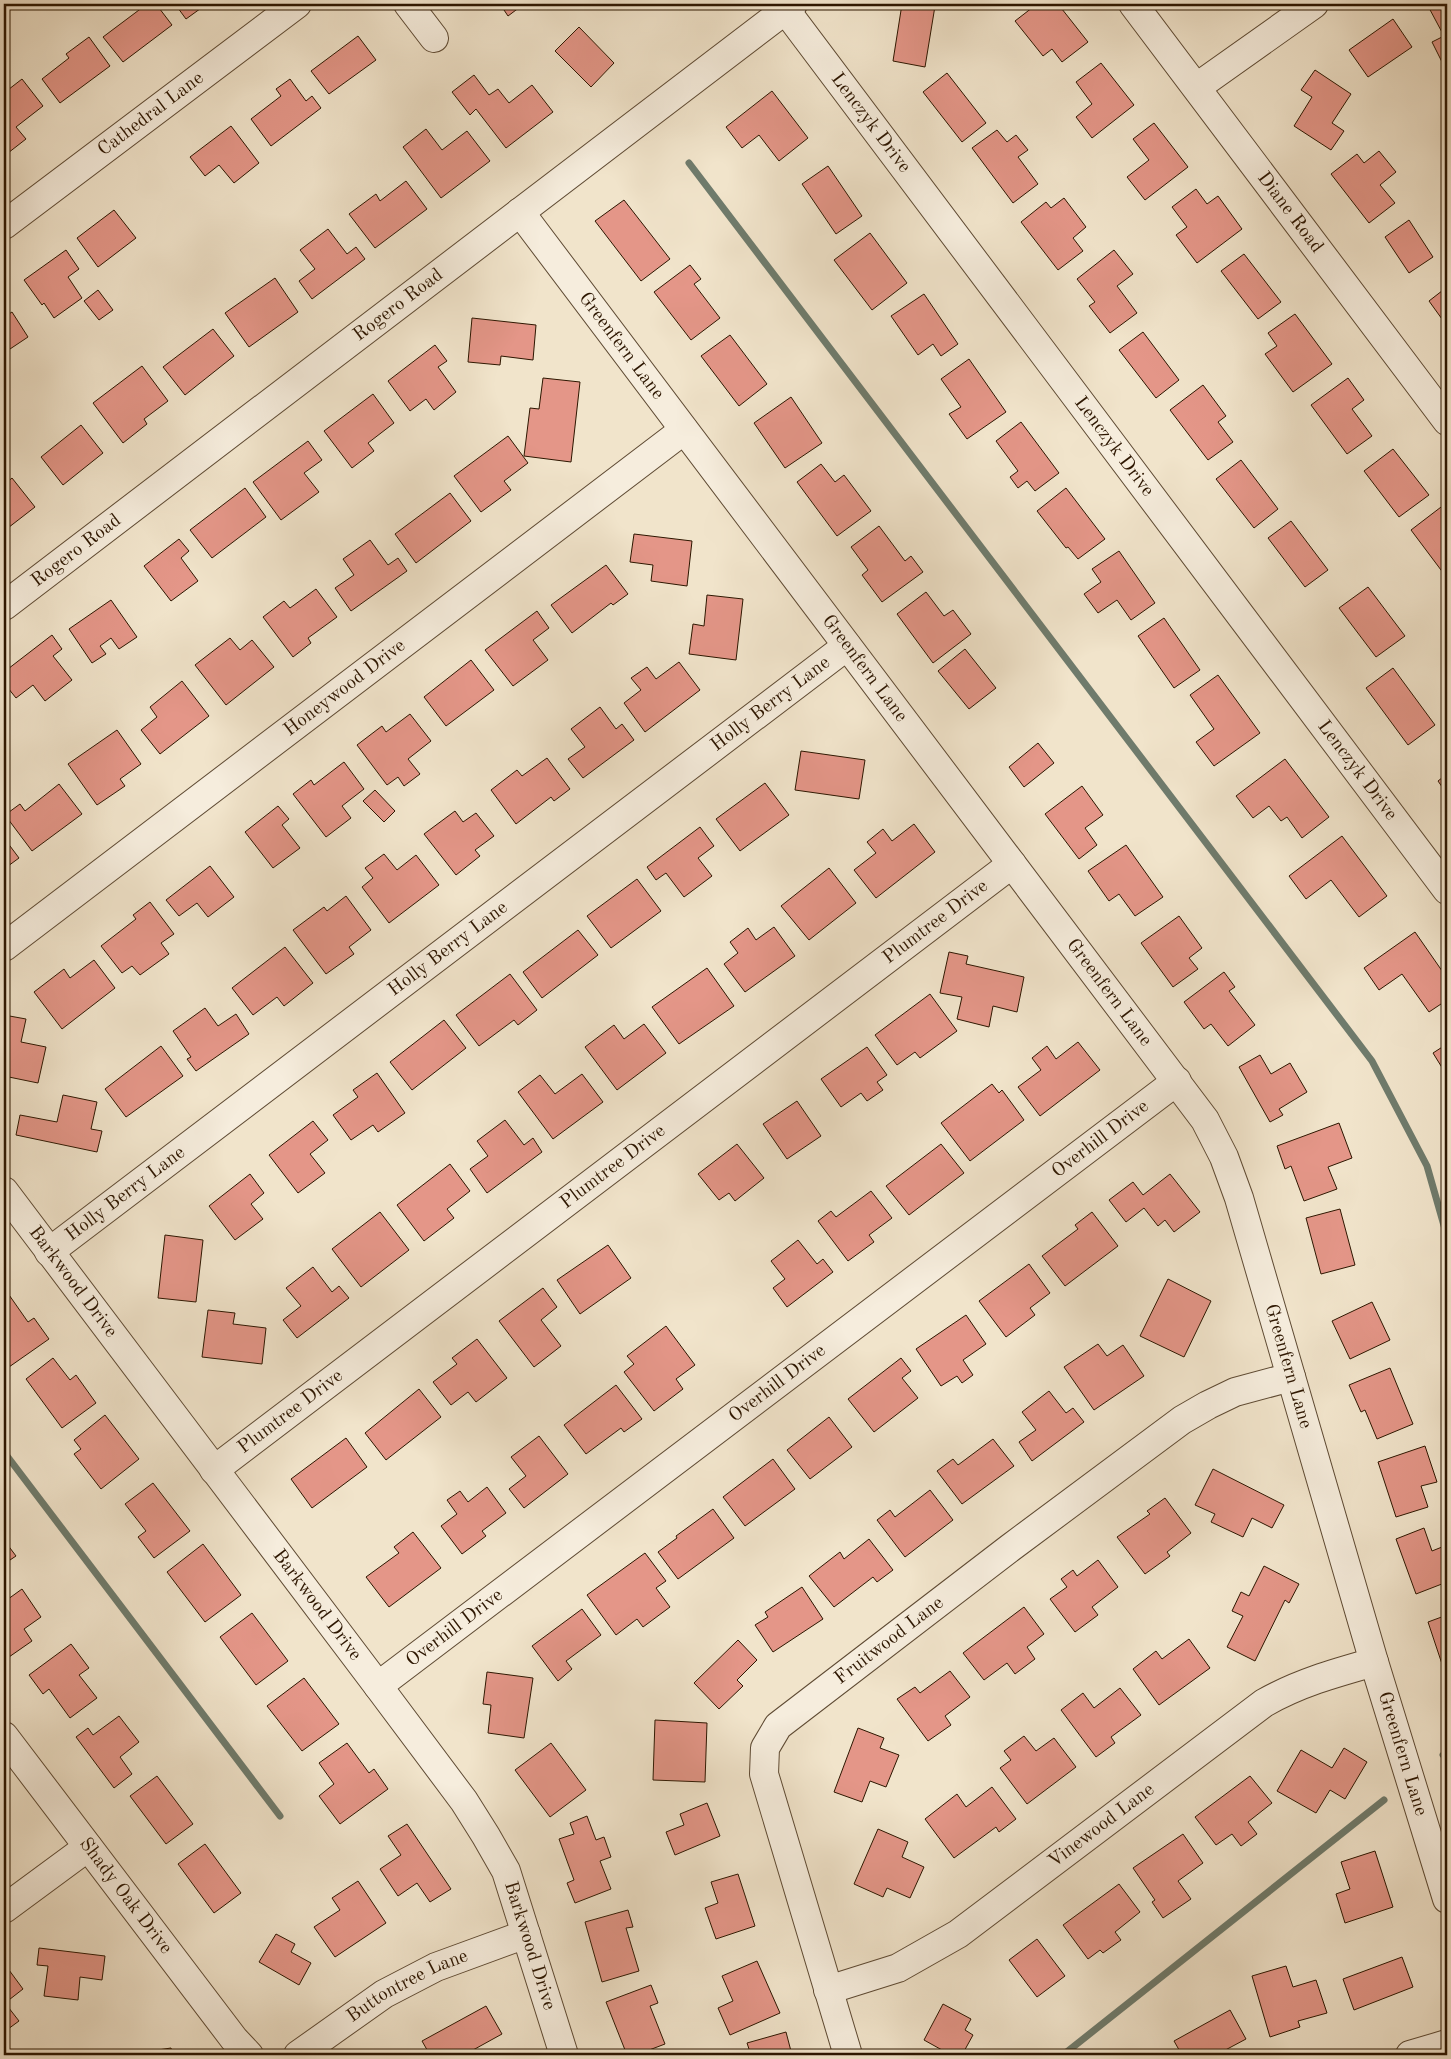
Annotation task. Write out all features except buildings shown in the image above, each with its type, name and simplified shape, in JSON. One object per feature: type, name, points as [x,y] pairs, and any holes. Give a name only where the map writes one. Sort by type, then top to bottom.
[{"type":"street","name":"Cathedral Lane","points":[[4,225],[298,4]]},
{"type":"street","points":[[408,4],[434,38]]},
{"type":"street","name":"Diane Road","points":[[1133,4],[1447,421]]},
{"type":"street","points":[[1197,87],[1314,4]]},
{"type":"street","name":"Rogero Road","points":[[4,606],[520,212],[786,6]]},
{"type":"street","name":"Lenczyk Drive","points":[[786,6],[1447,890]]},
{"type":"street","name":"Greenfern Lane","points":[[520,212],[1205,1120],[1224,1157],[1239,1198],[1374,1662],[1447,1899]]},
{"type":"street","name":"Honeywood Drive","points":[[4,947],[684,430]]},
{"type":"street","name":"Holly Berry Lane","points":[[49,1252],[848,646]]},
{"type":"street","name":"Plumtree Drive","points":[[214,1470],[1012,864]]},
{"type":"street","name":"Overhill Drive","points":[[378,1686],[1177,1081]]},
{"type":"street","name":"Barkwood Drive","points":[[4,1191],[464,1801],[506,1871],[564,2055]]},
{"type":"street","name":"Fruitwood Lane","points":[[848,2055],[764,1774],[765,1748],[778,1726],[1018,1542],[1182,1420],[1235,1392],[1290,1377]]},
{"type":"street","name":"Vinewood Lane","points":[[828,1990],[898,1968],[958,1934],[1264,1703],[1287,1690],[1314,1679],[1374,1662]]},
{"type":"street","name":"Shady Oak Drive","points":[[4,1736],[234,2038],[249,2055]]},
{"type":"street","points":[[4,1909],[88,1847]]},
{"type":"street","name":"Buttontree Lane","points":[[298,2055],[384,1994],[436,1968],[526,1934]]},
{"type":"street","points":[[1410,2055],[1447,2044]]},
{"type":"waterway","points":[[689,163],[1372,1061],[1427,1166],[1447,1236]]},
{"type":"waterway","points":[[4,1452],[280,1816]]},
{"type":"waterway","points":[[1443,1755],[1447,1752]]},
{"type":"waterway","points":[[1063,2055],[1384,1800]]}]
